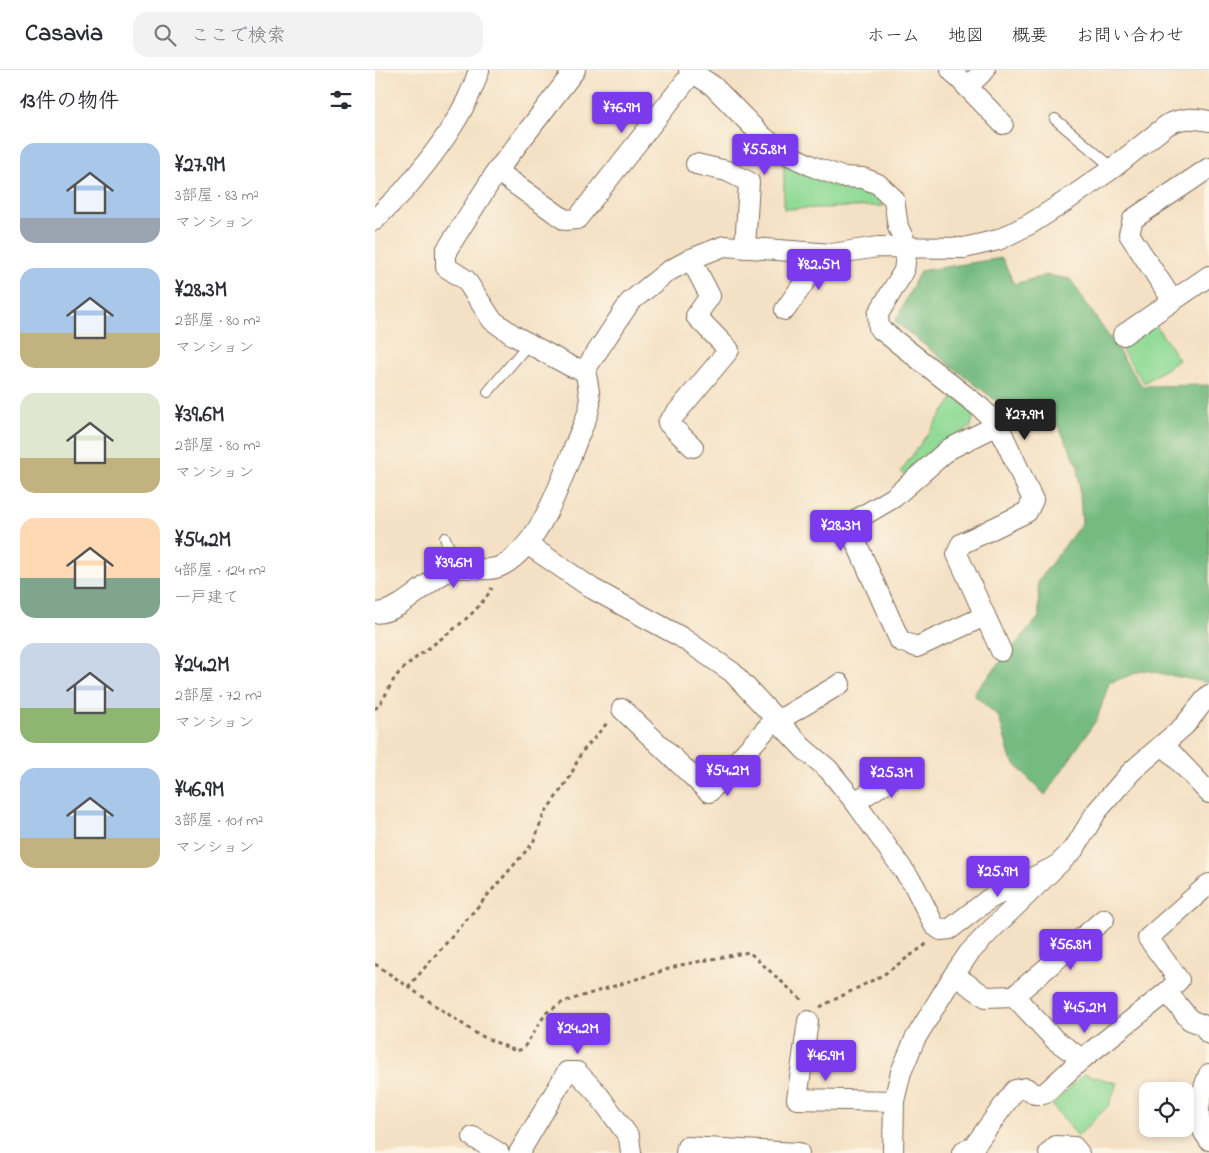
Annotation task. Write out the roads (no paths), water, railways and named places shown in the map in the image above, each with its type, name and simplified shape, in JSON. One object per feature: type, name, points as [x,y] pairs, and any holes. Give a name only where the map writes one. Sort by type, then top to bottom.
[{"type":"street","points":[[378,210],[407,188],[461,114],[472,93],[479,70]]},
{"type":"street","points":[[575,70],[497,171],[446,251],[446,267],[466,280],[492,320],[529,344],[572,367],[585,370]]},
{"type":"street","points":[[951,70],[1003,124]]},
{"type":"street","points":[[967,87],[985,70]]},
{"type":"street","points":[[497,171],[565,220],[577,219],[691,71],[713,86],[762,136],[783,152],[842,177],[863,178],[878,184],[894,199],[898,227],[907,246],[904,271],[878,314],[879,328],[981,408],[998,425],[1033,500],[1027,512],[961,544],[957,554],[1001,651]]},
{"type":"street","points":[[375,613],[388,610],[450,570],[467,567],[484,571],[497,568],[515,557],[527,544],[556,497],[590,404],[585,370],[630,302],[667,272],[691,259],[725,246],[821,254],[862,251],[878,247],[964,248],[998,240],[1030,224],[1113,168],[1167,125],[1177,120],[1193,118],[1209,121]]},
{"type":"street","points":[[696,164],[727,171],[749,182],[745,248]]},
{"type":"street","points":[[1173,301],[1129,234],[1133,219],[1209,168]]},
{"type":"street","points":[[785,310],[815,267],[821,254]]},
{"type":"street","points":[[691,259],[710,296],[696,316],[729,350],[668,423],[693,447]]},
{"type":"street","points":[[1123,335],[1209,276]]},
{"type":"street","points":[[985,616],[917,647],[900,641],[851,531],[859,518],[893,498],[949,449],[998,425]]},
{"type":"street","points":[[527,544],[593,589],[681,637],[732,672],[779,720],[804,749],[828,769],[855,802],[914,885],[934,925],[941,930],[950,929],[989,899],[1052,868]]},
{"type":"street","points":[[622,709],[709,792],[769,726],[840,684]]},
{"type":"street","points":[[893,1153],[894,1101],[901,1072],[915,1039],[969,953],[1052,868],[1074,849],[1097,812],[1132,771],[1184,726],[1209,694]]},
{"type":"street","points":[[1163,744],[1209,793]]},
{"type":"street","points":[[855,802],[910,766]]},
{"type":"street","points":[[962,1153],[975,1145],[1015,1090],[1026,1088],[1035,1094],[1044,1094],[1082,1059],[1167,992],[1179,980],[1148,938],[1209,884]]},
{"type":"street","points":[[954,975],[986,997],[1015,996],[1104,919]]},
{"type":"street","points":[[1167,992],[1190,1020],[1207,1026]]},
{"type":"street","points":[[1015,996],[1055,1040],[1082,1059]]},
{"type":"street","points":[[810,1012],[797,1099],[894,1101]]},
{"type":"street","points":[[519,1153],[567,1072],[577,1072],[597,1093],[629,1137],[631,1153]]},
{"type":"street","points":[[1209,1074],[1199,1098],[1199,1116],[1203,1132],[1209,1140]]},
{"type":"street","points":[[473,1137],[499,1153]]},
{"type":"street","points":[[1049,1153],[1057,1146],[1074,1147],[1079,1153]]},
{"type":"street","points":[[686,1153],[687,1147],[799,1153]]},
{"type":"lane","points":[[1055,119],[1113,168]]},
{"type":"lane","points":[[488,392],[529,344]]},
{"type":"lane","points":[[445,538],[458,569]]}]
